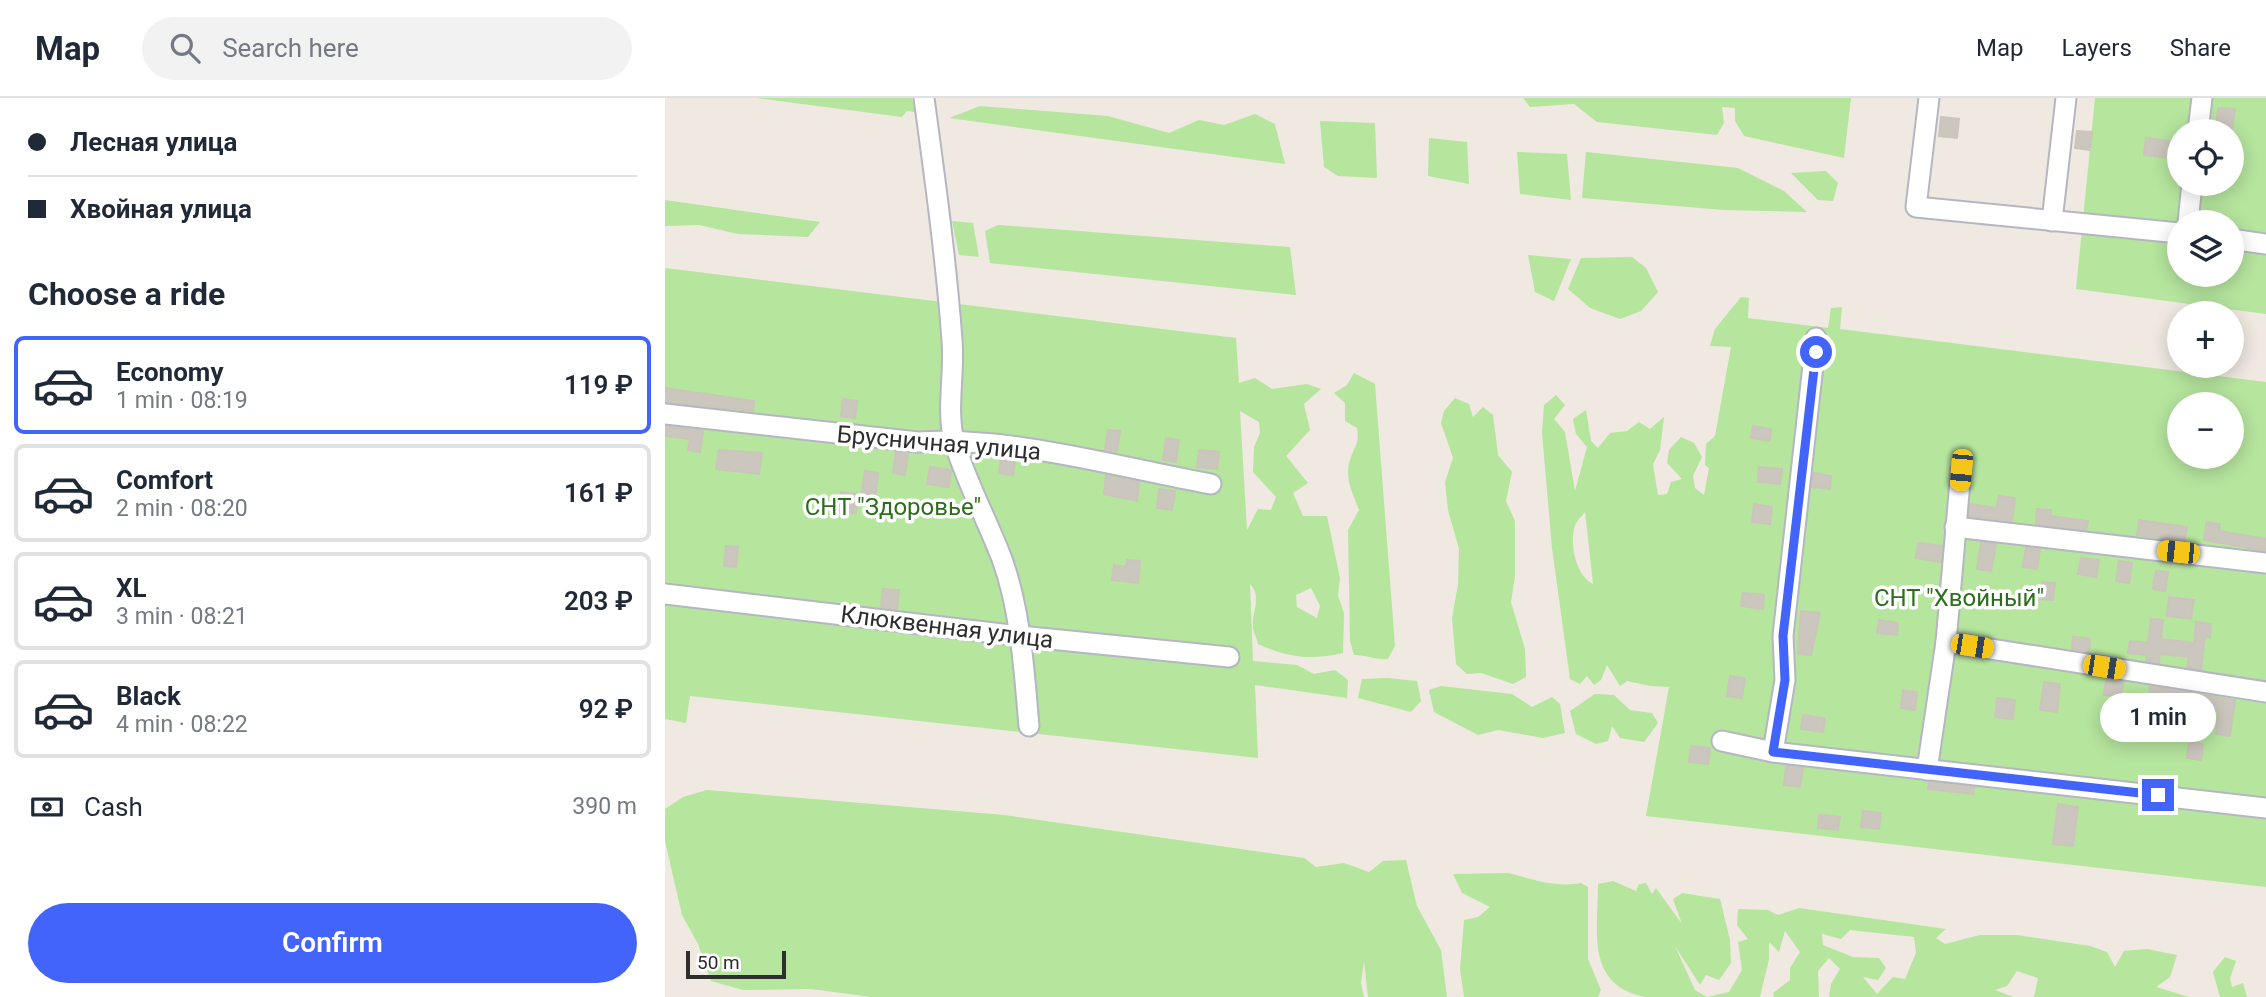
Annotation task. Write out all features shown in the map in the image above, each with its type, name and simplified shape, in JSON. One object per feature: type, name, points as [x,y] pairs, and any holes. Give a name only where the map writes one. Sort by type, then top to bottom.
[{"type":"street","points":[[924,98],[948,281],[954,368],[951,397],[954,440],[1003,560],[1020,636],[1029,726]]},
{"type":"street","points":[[1929,98],[1916,207],[2167,232]]},
{"type":"street","points":[[2052,221],[2066,98]]},
{"type":"street","points":[[2199,119],[2202,98]]},
{"type":"street","points":[[2244,241],[2266,244]]},
{"type":"street","points":[[1773,752],[1785,680],[1783,636],[1816,338]]},
{"type":"street","name":"Брусничная улица","points":[[665,414],[918,442],[954,440],[1031,450],[1211,484]]},
{"type":"street","points":[[1927,770],[1945,642],[1961,470]]},
{"type":"street","points":[[1955,527],[2266,563]]},
{"type":"street","name":"Клюквенная улица","points":[[665,594],[1020,636],[1229,657]]},
{"type":"street","points":[[1945,642],[2266,692]]},
{"type":"street","points":[[1722,741],[1773,752],[2266,808]]},
{"type":"green space","points":[[757,98],[912,98],[915,112],[907,111],[902,117]]},
{"type":"green space","points":[[1523,98],[1851,98],[1844,158],[1744,136],[1735,121],[1735,108],[1722,107],[1724,123],[1717,135],[1597,122],[1574,104],[1530,107]]},
{"type":"green space","points":[[2095,98],[2266,98],[2266,314],[2244,311],[2244,301],[2167,301],[2076,289]]},
{"type":"green space","points":[[980,106],[1108,116],[1169,133],[1199,120],[1224,125],[1255,114],[1275,124],[1285,164],[949,118]]},
{"type":"green space","points":[[1320,121],[1375,123],[1377,178],[1338,176],[1324,167]]},
{"type":"green space","points":[[1429,138],[1467,142],[1469,184],[1428,176]]},
{"type":"green space","points":[[1517,152],[1567,154],[1571,200],[1520,194]]},
{"type":"green space","points":[[1586,152],[1738,168],[1784,191],[1807,212],[1723,210],[1582,198]]},
{"type":"green space","points":[[1826,171],[1838,183],[1833,201],[1818,200],[1791,173]]},
{"type":"green space","points":[[665,200],[820,222],[808,237],[738,234],[699,225],[665,226]]},
{"type":"green space","points":[[952,221],[973,223],[979,257],[959,255]]},
{"type":"green space","points":[[998,225],[1290,247],[1296,295],[990,263],[985,231]]},
{"type":"green space","points":[[1528,255],[1571,259],[1554,301],[1535,292]]},
{"type":"green space","points":[[1632,257],[1646,268],[1658,292],[1641,311],[1620,319],[1590,308],[1568,289],[1581,258]]},
{"type":"green space","name":"СНТ \"Здоровье\"","points":[[665,268],[1236,338],[1239,383],[1255,378],[1272,389],[1307,384],[1321,389],[1304,404],[1310,430],[1286,456],[1308,483],[1293,493],[1303,516],[1327,516],[1340,578],[1338,595],[1344,613],[1343,653],[1321,657],[1300,656],[1258,644],[1253,628],[1256,595],[1250,584],[1253,661],[1297,665],[1314,674],[1335,670],[1348,680],[1347,698],[1255,685],[1258,758],[690,696],[686,723],[665,719]],"holes":[[[1240,411],[1259,422],[1260,433],[1254,447],[1253,472],[1276,497],[1271,510],[1258,509],[1247,530]],[[1311,588],[1320,606],[1317,618],[1297,607],[1296,595]]]},
{"type":"green space","name":"СНТ \"Хвойный\"","points":[[1741,297],[1749,298],[1748,318],[1828,328],[1831,308],[1842,307],[1840,329],[2167,370],[2167,378],[2234,378],[2266,382],[2266,887],[1646,816],[1669,687],[1627,681],[1620,686],[1607,665],[1601,680],[1594,685],[1587,676],[1580,684],[1570,679],[1552,548],[1542,433],[1544,405],[1556,395],[1565,405],[1554,419],[1565,432],[1575,491],[1587,447],[1576,434],[1573,419],[1586,410],[1591,441],[1598,448],[1610,433],[1627,431],[1639,422],[1650,429],[1664,417],[1660,450],[1653,464],[1658,495],[1667,494],[1671,482],[1682,479],[1667,463],[1669,450],[1681,437],[1694,443],[1702,457],[1693,476],[1695,488],[1704,495],[1709,468],[1705,465],[1706,444],[1715,436],[1731,347],[1710,346],[1715,329]],"holes":[[[1585,512],[1593,584],[1578,567],[1574,550],[1575,526]]]},
{"type":"green space","points":[[1354,373],[1375,384],[1395,646],[1388,659],[1354,655],[1350,641],[1348,530],[1359,510],[1350,486],[1348,467],[1358,433],[1357,428],[1345,421],[1345,403],[1334,393],[1347,385]]},
{"type":"green space","points":[[1455,398],[1469,404],[1473,417],[1483,407],[1493,415],[1498,455],[1512,472],[1506,501],[1515,521],[1515,576],[1511,602],[1525,649],[1526,677],[1513,684],[1481,673],[1467,674],[1456,664],[1452,618],[1458,584],[1459,549],[1448,510],[1445,482],[1453,458],[1441,423],[1444,411]]},
{"type":"green space","points":[[1362,679],[1417,681],[1421,701],[1411,712],[1358,698]]},
{"type":"green space","points":[[1441,686],[1512,694],[1532,707],[1552,697],[1560,704],[1565,733],[1543,738],[1498,730],[1478,735],[1434,712],[1429,690]]},
{"type":"green space","points":[[1595,694],[1614,695],[1630,710],[1652,713],[1658,723],[1644,742],[1620,738],[1612,726],[1608,741],[1596,744],[1576,734],[1570,711]]},
{"type":"green space","points":[[707,790],[1004,815],[1304,858],[1316,867],[1344,863],[1369,872],[1383,861],[1406,860],[1417,906],[1441,950],[1447,997],[1368,997],[1364,961],[1361,983],[1364,997],[871,997],[811,989],[743,990],[711,981],[698,944],[682,915],[665,841],[665,809],[683,797]]},
{"type":"green space","points":[[1508,873],[1544,882],[1581,883],[1588,887],[1588,959],[1601,990],[1598,997],[1464,997],[1460,969],[1464,920],[1478,917],[1490,907],[1462,893],[1453,874]]},
{"type":"green space","points":[[1613,881],[1636,891],[1639,884],[1646,883],[1652,894],[1656,888],[1682,924],[1673,899],[1682,893],[1720,899],[1730,940],[1731,963],[1719,980],[1706,975],[1700,985],[1675,946],[1695,990],[1707,997],[1645,997],[1626,991],[1612,981],[1599,954],[1598,884]]},
{"type":"green space","points":[[1799,908],[1946,929],[1936,938],[1945,944],[1980,935],[2017,935],[2090,946],[2107,952],[2115,967],[2124,951],[2147,949],[2177,955],[2170,977],[2156,987],[2189,997],[2034,997],[2038,978],[2017,971],[2007,986],[1995,990],[2013,997],[1829,997],[1831,984],[1840,969],[1829,958],[1818,971],[1819,997],[1774,997],[1773,993],[1790,980],[1790,968],[1800,952],[1785,931],[1779,952],[1769,942],[1769,959],[1760,997],[1707,997],[1729,992],[1742,970],[1738,942],[1748,939],[1737,925],[1738,909],[1768,910],[1778,915]],"holes":[[[1850,930],[1914,937],[1916,953],[1905,979],[1893,977],[1877,994],[1863,977],[1878,980],[1886,968],[1879,958],[1853,957],[1823,945],[1822,934],[1841,939]]]},
{"type":"green space","points":[[2225,957],[2236,961],[2230,978],[2232,987],[2243,983],[2247,997],[2220,997],[2213,972]]},
{"type":"building","points":[[2218,108],[2235,109],[2234,119],[2217,119]]},
{"type":"building","points":[[1941,117],[1959,119],[1957,138],[1939,136]]},
{"type":"building","points":[[2077,131],[2092,132],[2090,150],[2075,148]]},
{"type":"building","points":[[2146,138],[2167,141],[2167,158],[2144,155]]},
{"type":"building","points":[[665,388],[754,401],[753,411],[665,402]]},
{"type":"building","points":[[843,399],[857,401],[855,418],[841,416]]},
{"type":"building","points":[[665,426],[703,431],[700,452],[688,450],[690,439],[665,436]]},
{"type":"building","points":[[1753,426],[1771,429],[1770,441],[1751,438]]},
{"type":"building","points":[[1108,430],[1120,431],[1117,451],[1105,450]]},
{"type":"building","points":[[1166,438],[1179,440],[1176,462],[1163,460]]},
{"type":"building","points":[[719,450],[762,453],[759,474],[716,469]]},
{"type":"building","points":[[1199,450],[1219,452],[1217,469],[1197,467]]},
{"type":"building","points":[[896,452],[908,453],[905,475],[893,473]]},
{"type":"building","points":[[1001,457],[1015,459],[1013,475],[999,473]]},
{"type":"building","points":[[930,467],[951,470],[949,487],[927,484]]},
{"type":"building","points":[[1759,467],[1782,469],[1780,484],[1758,482]]},
{"type":"building","points":[[865,471],[878,473],[875,500],[861,498]]},
{"type":"building","points":[[1813,473],[1831,476],[1830,489],[1812,487]]},
{"type":"building","points":[[1106,476],[1139,482],[1137,501],[1104,494]]},
{"type":"building","points":[[1159,489],[1175,491],[1172,510],[1157,508]]},
{"type":"building","points":[[841,492],[858,494],[856,513],[838,511]]},
{"type":"building","points":[[1999,496],[2015,498],[2012,521],[1969,516],[1970,504],[1997,508]]},
{"type":"building","points":[[1754,504],[1772,507],[1770,524],[1752,522]]},
{"type":"building","points":[[2037,509],[2051,510],[2050,516],[2088,521],[2086,530],[2036,524]]},
{"type":"building","points":[[2139,520],[2187,527],[2184,541],[2137,535]]},
{"type":"building","points":[[2207,522],[2220,524],[2219,531],[2266,539],[2266,551],[2204,540]]},
{"type":"building","points":[[1981,542],[1996,544],[1991,571],[1977,569]]},
{"type":"building","points":[[1918,543],[1942,546],[1941,562],[1916,558]]},
{"type":"building","points":[[726,546],[738,547],[736,567],[724,566]]},
{"type":"building","points":[[2026,548],[2040,549],[2037,569],[2023,567]]},
{"type":"building","points":[[2081,558],[2099,560],[2096,577],[2078,574]]},
{"type":"building","points":[[1127,560],[1140,561],[1138,583],[1112,580],[1114,565],[1126,567]]},
{"type":"building","points":[[2119,561],[2132,563],[2129,583],[2116,581]]},
{"type":"building","points":[[2156,571],[2168,572],[2165,591],[2153,589]]},
{"type":"building","points":[[2042,582],[2055,583],[2053,600],[2040,599]]},
{"type":"building","points":[[883,589],[899,590],[897,609],[881,607]]},
{"type":"building","points":[[1743,593],[1764,595],[1763,609],[1741,606]]},
{"type":"building","points":[[2169,597],[2194,600],[2191,619],[2167,616]]},
{"type":"building","points":[[1801,611],[1820,613],[1811,655],[1798,654]]},
{"type":"building","points":[[2151,619],[2163,620],[2161,639],[2194,643],[2196,622],[2211,624],[2210,637],[2205,636],[2201,669],[2187,667],[2189,657],[2160,654],[2159,663],[2146,661],[2146,655],[2128,653],[2130,641],[2148,643]]},
{"type":"building","points":[[1879,620],[1898,623],[1897,635],[1877,633]]},
{"type":"building","points":[[2073,637],[2090,639],[2089,652],[2072,649]]},
{"type":"building","points":[[1730,676],[1745,678],[1742,698],[1727,696]]},
{"type":"building","points":[[2106,680],[2123,682],[2121,697],[2104,695]]},
{"type":"building","points":[[2044,682],[2060,684],[2057,712],[2040,710]]},
{"type":"building","points":[[2150,686],[2235,700],[2230,736],[2216,734],[2218,711],[2182,706],[2182,702],[2149,698]]},
{"type":"building","points":[[1903,690],[1917,692],[1915,710],[1901,708]]},
{"type":"building","points":[[1997,698],[2015,700],[2013,719],[1995,717]]},
{"type":"building","points":[[1803,715],[1825,718],[1823,732],[1801,729]]},
{"type":"building","points":[[2189,742],[2203,744],[2201,760],[2187,758]]},
{"type":"building","points":[[1691,746],[1710,748],[1708,764],[1689,762]]},
{"type":"building","points":[[1786,766],[1803,768],[1800,787],[1784,785]]},
{"type":"building","points":[[1929,782],[1974,787],[1973,794],[1928,789]]},
{"type":"building","points":[[2058,804],[2078,807],[2073,846],[2053,844]]},
{"type":"building","points":[[1863,811],[1881,813],[1879,829],[1861,827]]},
{"type":"building","points":[[1819,815],[1840,817],[1838,830],[1818,828]]},
{"type":"route","points":[[1816,352],[1783,636],[1785,680],[1773,752],[2158,795]]}]
